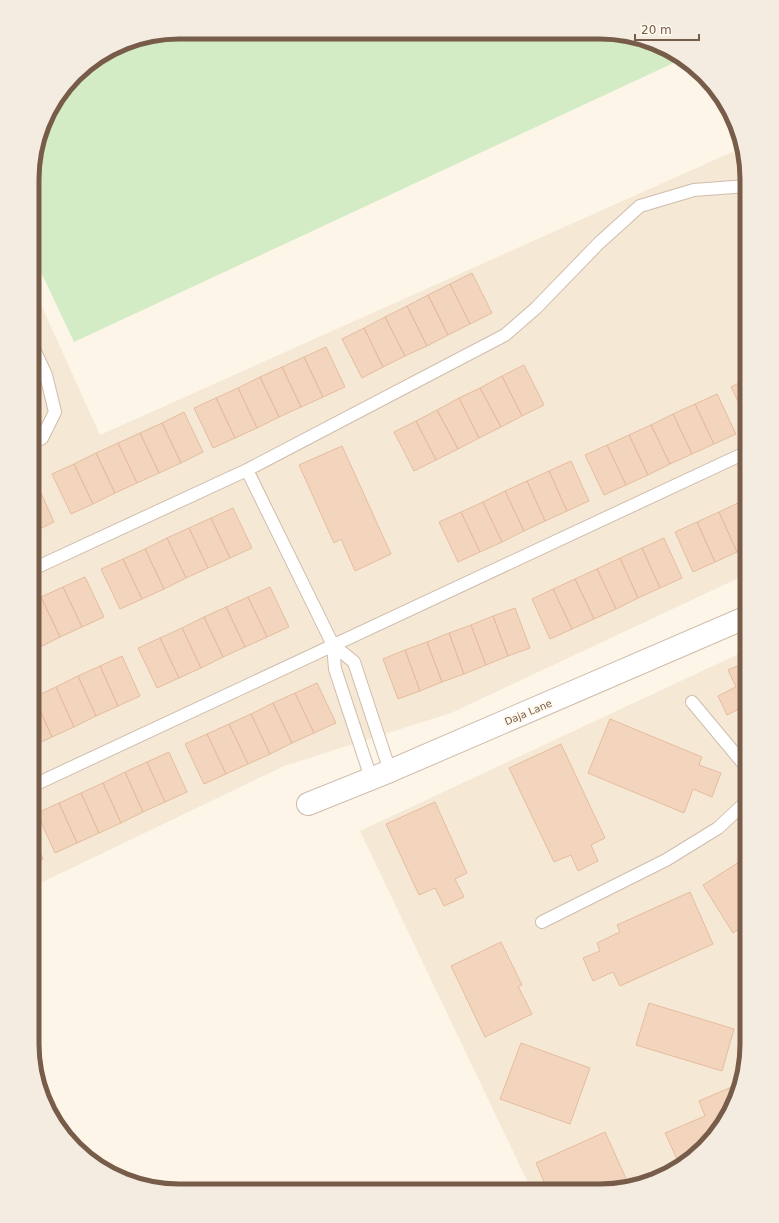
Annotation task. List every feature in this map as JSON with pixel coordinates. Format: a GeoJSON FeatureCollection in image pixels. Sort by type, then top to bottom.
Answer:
{"type":"FeatureCollection","features":[{"type":"Feature","properties":{"kind":"street","name":"Daja Lane"},"geometry":{"type":"LineString","coordinates":[[308,804],[380,775],[740,620]]}},
{"type":"Feature","properties":{"kind":"lane"},"geometry":{"type":"LineString","coordinates":[[39,566],[247,470],[505,335],[536,308],[599,243],[640,206],[694,190],[740,187]]}},
{"type":"Feature","properties":{"kind":"lane"},"geometry":{"type":"LineString","coordinates":[[39,360],[46,375],[55,412],[42,438],[39,440]]}},
{"type":"Feature","properties":{"kind":"lane"},"geometry":{"type":"LineString","coordinates":[[39,783],[740,455]]}},
{"type":"Feature","properties":{"kind":"lane"},"geometry":{"type":"LineString","coordinates":[[247,470],[333,645],[335,669],[380,775]]}},
{"type":"Feature","properties":{"kind":"lane"},"geometry":{"type":"LineString","coordinates":[[333,645],[354,662],[380,775]]}},
{"type":"Feature","properties":{"kind":"lane"},"geometry":{"type":"LineString","coordinates":[[692,702],[740,760]]}},
{"type":"Feature","properties":{"kind":"lane"},"geometry":{"type":"LineString","coordinates":[[542,922],[666,860],[718,828],[740,808]]}},
{"type":"Feature","properties":{"kind":"shaded area"},"geometry":{"type":"Polygon","coordinates":[[[737,150],[740,170],[740,577],[451,713],[284,766],[39,884],[39,300],[100,435],[737,150]]]}},
{"type":"Feature","properties":{"kind":"shaded area"},"geometry":{"type":"Polygon","coordinates":[[[740,653],[740,1053],[733,1089],[726,1106],[711,1129],[699,1143],[678,1160],[662,1170],[645,1177],[609,1184],[529,1184],[360,831],[740,653]]]}},
{"type":"Feature","properties":{"kind":"green space"},"geometry":{"type":"Polygon","coordinates":[[[170,39],[609,39],[645,46],[662,53],[676,62],[74,342],[39,268],[40,161],[46,134],[53,117],[63,101],[80,80],[94,68],[117,53],[134,46],[170,39]]]}},
{"type":"Feature","properties":{"kind":"building"},"geometry":{"type":"Polygon","coordinates":[[[472,273],[492,313],[470,324],[450,284],[472,273]]]}},
{"type":"Feature","properties":{"kind":"building"},"geometry":{"type":"Polygon","coordinates":[[[450,284],[470,324],[448,335],[428,295],[450,284]]]}},
{"type":"Feature","properties":{"kind":"building"},"geometry":{"type":"Polygon","coordinates":[[[428,295],[448,335],[427,346],[407,306],[428,295]]]}},
{"type":"Feature","properties":{"kind":"building"},"geometry":{"type":"Polygon","coordinates":[[[407,306],[427,346],[405,356],[385,317],[407,306]]]}},
{"type":"Feature","properties":{"kind":"building"},"geometry":{"type":"Polygon","coordinates":[[[385,317],[405,356],[383,367],[364,328],[385,317]]]}},
{"type":"Feature","properties":{"kind":"building"},"geometry":{"type":"Polygon","coordinates":[[[364,328],[383,367],[362,378],[342,339],[364,328]]]}},
{"type":"Feature","properties":{"kind":"building"},"geometry":{"type":"Polygon","coordinates":[[[326,347],[345,387],[323,397],[304,357],[326,347]]]}},
{"type":"Feature","properties":{"kind":"building"},"geometry":{"type":"Polygon","coordinates":[[[304,357],[323,397],[301,407],[282,367],[304,357]]]}},
{"type":"Feature","properties":{"kind":"building"},"geometry":{"type":"Polygon","coordinates":[[[524,365],[544,405],[522,416],[502,376],[524,365]]]}},
{"type":"Feature","properties":{"kind":"building"},"geometry":{"type":"Polygon","coordinates":[[[282,367],[301,407],[279,417],[260,377],[282,367]]]}},
{"type":"Feature","properties":{"kind":"building"},"geometry":{"type":"Polygon","coordinates":[[[502,376],[522,416],[501,427],[480,388],[502,376]]]}},
{"type":"Feature","properties":{"kind":"building"},"geometry":{"type":"Polygon","coordinates":[[[260,377],[279,417],[257,428],[238,388],[260,377]]]}},
{"type":"Feature","properties":{"kind":"building"},"geometry":{"type":"Polygon","coordinates":[[[740,382],[740,405],[731,387],[740,382]]]}},
{"type":"Feature","properties":{"kind":"building"},"geometry":{"type":"Polygon","coordinates":[[[238,388],[257,428],[235,438],[216,398],[238,388]]]}},
{"type":"Feature","properties":{"kind":"building"},"geometry":{"type":"Polygon","coordinates":[[[480,388],[501,427],[479,438],[459,398],[480,388]]]}},
{"type":"Feature","properties":{"kind":"building"},"geometry":{"type":"Polygon","coordinates":[[[717,394],[736,434],[714,444],[695,404],[717,394]]]}},
{"type":"Feature","properties":{"kind":"building"},"geometry":{"type":"Polygon","coordinates":[[[216,398],[235,438],[213,448],[194,408],[216,398]]]}},
{"type":"Feature","properties":{"kind":"building"},"geometry":{"type":"Polygon","coordinates":[[[459,398],[479,438],[458,449],[437,410],[459,398]]]}},
{"type":"Feature","properties":{"kind":"building"},"geometry":{"type":"Polygon","coordinates":[[[695,404],[714,444],[692,454],[673,414],[695,404]]]}},
{"type":"Feature","properties":{"kind":"building"},"geometry":{"type":"Polygon","coordinates":[[[437,410],[458,449],[436,460],[416,421],[437,410]]]}},
{"type":"Feature","properties":{"kind":"building"},"geometry":{"type":"Polygon","coordinates":[[[184,412],[203,452],[181,463],[162,423],[184,412]]]}},
{"type":"Feature","properties":{"kind":"building"},"geometry":{"type":"Polygon","coordinates":[[[673,414],[692,454],[670,464],[651,425],[673,414]]]}},
{"type":"Feature","properties":{"kind":"building"},"geometry":{"type":"Polygon","coordinates":[[[416,421],[436,460],[414,471],[394,432],[416,421]]]}},
{"type":"Feature","properties":{"kind":"building"},"geometry":{"type":"Polygon","coordinates":[[[162,423],[181,463],[159,473],[140,433],[162,423]]]}},
{"type":"Feature","properties":{"kind":"building"},"geometry":{"type":"Polygon","coordinates":[[[651,425],[670,464],[648,475],[629,435],[651,425]]]}},
{"type":"Feature","properties":{"kind":"building"},"geometry":{"type":"Polygon","coordinates":[[[140,433],[159,473],[137,483],[118,443],[140,433]]]}},
{"type":"Feature","properties":{"kind":"building"},"geometry":{"type":"Polygon","coordinates":[[[629,435],[648,475],[626,485],[607,445],[629,435]]]}},
{"type":"Feature","properties":{"kind":"building"},"geometry":{"type":"Polygon","coordinates":[[[118,443],[137,483],[115,493],[96,453],[118,443]]]}},
{"type":"Feature","properties":{"kind":"building"},"geometry":{"type":"Polygon","coordinates":[[[607,445],[626,485],[604,495],[585,455],[607,445]]]}},
{"type":"Feature","properties":{"kind":"building"},"geometry":{"type":"Polygon","coordinates":[[[342,446],[391,554],[355,571],[341,539],[334,543],[299,465],[342,446]]]}},
{"type":"Feature","properties":{"kind":"building"},"geometry":{"type":"Polygon","coordinates":[[[96,453],[115,493],[93,504],[74,464],[96,453]]]}},
{"type":"Feature","properties":{"kind":"building"},"geometry":{"type":"Polygon","coordinates":[[[571,461],[589,501],[567,511],[549,471],[571,461]]]}},
{"type":"Feature","properties":{"kind":"building"},"geometry":{"type":"Polygon","coordinates":[[[74,464],[93,504],[71,514],[52,474],[74,464]]]}},
{"type":"Feature","properties":{"kind":"building"},"geometry":{"type":"Polygon","coordinates":[[[549,471],[567,511],[545,521],[527,481],[549,471]]]}},
{"type":"Feature","properties":{"kind":"building"},"geometry":{"type":"Polygon","coordinates":[[[527,481],[545,521],[524,531],[505,491],[527,481]]]}},
{"type":"Feature","properties":{"kind":"building"},"geometry":{"type":"Polygon","coordinates":[[[39,489],[54,522],[39,529],[39,489]]]}},
{"type":"Feature","properties":{"kind":"building"},"geometry":{"type":"Polygon","coordinates":[[[505,491],[524,531],[502,542],[483,502],[505,491]]]}},
{"type":"Feature","properties":{"kind":"building"},"geometry":{"type":"Polygon","coordinates":[[[483,502],[502,542],[480,552],[461,512],[483,502]]]}},
{"type":"Feature","properties":{"kind":"building"},"geometry":{"type":"Polygon","coordinates":[[[740,502],[740,550],[737,552],[719,512],[740,502]]]}},
{"type":"Feature","properties":{"kind":"building"},"geometry":{"type":"Polygon","coordinates":[[[233,508],[252,548],[230,558],[211,518],[233,508]]]}},
{"type":"Feature","properties":{"kind":"building"},"geometry":{"type":"Polygon","coordinates":[[[461,512],[480,552],[458,562],[439,522],[461,512]]]}},
{"type":"Feature","properties":{"kind":"building"},"geometry":{"type":"Polygon","coordinates":[[[719,512],[737,552],[715,562],[697,522],[719,512]]]}},
{"type":"Feature","properties":{"kind":"building"},"geometry":{"type":"Polygon","coordinates":[[[211,518],[230,558],[208,568],[189,528],[211,518]]]}},
{"type":"Feature","properties":{"kind":"building"},"geometry":{"type":"Polygon","coordinates":[[[697,522],[715,562],[693,572],[675,532],[697,522]]]}},
{"type":"Feature","properties":{"kind":"building"},"geometry":{"type":"Polygon","coordinates":[[[189,528],[208,568],[186,578],[167,538],[189,528]]]}},
{"type":"Feature","properties":{"kind":"building"},"geometry":{"type":"Polygon","coordinates":[[[167,538],[186,578],[164,589],[145,549],[167,538]]]}},
{"type":"Feature","properties":{"kind":"building"},"geometry":{"type":"Polygon","coordinates":[[[664,538],[682,578],[660,588],[642,548],[664,538]]]}},
{"type":"Feature","properties":{"kind":"building"},"geometry":{"type":"Polygon","coordinates":[[[642,548],[660,588],[638,598],[620,558],[642,548]]]}},
{"type":"Feature","properties":{"kind":"building"},"geometry":{"type":"Polygon","coordinates":[[[145,549],[164,589],[142,599],[123,559],[145,549]]]}},
{"type":"Feature","properties":{"kind":"building"},"geometry":{"type":"Polygon","coordinates":[[[620,558],[638,598],[616,609],[597,569],[620,558]]]}},
{"type":"Feature","properties":{"kind":"building"},"geometry":{"type":"Polygon","coordinates":[[[123,559],[142,599],[120,609],[101,569],[123,559]]]}},
{"type":"Feature","properties":{"kind":"building"},"geometry":{"type":"Polygon","coordinates":[[[597,569],[616,609],[594,619],[575,579],[597,569]]]}},
{"type":"Feature","properties":{"kind":"building"},"geometry":{"type":"Polygon","coordinates":[[[85,577],[104,617],[82,627],[63,587],[85,577]]]}},
{"type":"Feature","properties":{"kind":"building"},"geometry":{"type":"Polygon","coordinates":[[[575,579],[594,619],[572,629],[553,589],[575,579]]]}},
{"type":"Feature","properties":{"kind":"building"},"geometry":{"type":"Polygon","coordinates":[[[63,587],[82,627],[60,637],[41,597],[63,587]]]}},
{"type":"Feature","properties":{"kind":"building"},"geometry":{"type":"Polygon","coordinates":[[[270,587],[289,627],[267,637],[248,597],[270,587]]]}},
{"type":"Feature","properties":{"kind":"building"},"geometry":{"type":"Polygon","coordinates":[[[553,589],[572,629],[550,639],[532,599],[553,589]]]}},
{"type":"Feature","properties":{"kind":"building"},"geometry":{"type":"Polygon","coordinates":[[[41,597],[60,637],[39,648],[39,598],[41,597]]]}},
{"type":"Feature","properties":{"kind":"building"},"geometry":{"type":"Polygon","coordinates":[[[248,597],[267,637],[245,647],[226,607],[248,597]]]}},
{"type":"Feature","properties":{"kind":"building"},"geometry":{"type":"Polygon","coordinates":[[[226,607],[245,647],[223,657],[204,617],[226,607]]]}},
{"type":"Feature","properties":{"kind":"building"},"geometry":{"type":"Polygon","coordinates":[[[515,608],[530,648],[508,656],[493,616],[515,608]]]}},
{"type":"Feature","properties":{"kind":"building"},"geometry":{"type":"Polygon","coordinates":[[[493,616],[508,656],[486,665],[471,625],[493,616]]]}},
{"type":"Feature","properties":{"kind":"building"},"geometry":{"type":"Polygon","coordinates":[[[204,617],[223,657],[201,668],[182,628],[204,617]]]}},
{"type":"Feature","properties":{"kind":"building"},"geometry":{"type":"Polygon","coordinates":[[[471,625],[486,665],[464,674],[449,633],[471,625]]]}},
{"type":"Feature","properties":{"kind":"building"},"geometry":{"type":"Polygon","coordinates":[[[182,628],[201,668],[179,678],[160,638],[182,628]]]}},
{"type":"Feature","properties":{"kind":"building"},"geometry":{"type":"Polygon","coordinates":[[[449,633],[464,674],[442,682],[427,642],[449,633]]]}},
{"type":"Feature","properties":{"kind":"building"},"geometry":{"type":"Polygon","coordinates":[[[160,638],[179,678],[157,688],[138,648],[160,638]]]}},
{"type":"Feature","properties":{"kind":"building"},"geometry":{"type":"Polygon","coordinates":[[[427,642],[442,682],[420,691],[405,650],[427,642]]]}},
{"type":"Feature","properties":{"kind":"building"},"geometry":{"type":"Polygon","coordinates":[[[405,650],[420,691],[398,699],[383,659],[405,650]]]}},
{"type":"Feature","properties":{"kind":"building"},"geometry":{"type":"Polygon","coordinates":[[[122,656],[140,696],[118,706],[100,666],[122,656]]]}},
{"type":"Feature","properties":{"kind":"building"},"geometry":{"type":"Polygon","coordinates":[[[740,665],[740,708],[727,715],[718,696],[736,687],[728,670],[740,665]]]}},
{"type":"Feature","properties":{"kind":"building"},"geometry":{"type":"Polygon","coordinates":[[[100,666],[118,706],[96,716],[78,676],[100,666]]]}},
{"type":"Feature","properties":{"kind":"building"},"geometry":{"type":"Polygon","coordinates":[[[78,676],[96,716],[74,727],[56,687],[78,676]]]}},
{"type":"Feature","properties":{"kind":"building"},"geometry":{"type":"Polygon","coordinates":[[[317,683],[336,723],[314,733],[295,693],[317,683]]]}},
{"type":"Feature","properties":{"kind":"building"},"geometry":{"type":"Polygon","coordinates":[[[56,687],[74,727],[52,737],[39,708],[39,695],[56,687]]]}},
{"type":"Feature","properties":{"kind":"building"},"geometry":{"type":"Polygon","coordinates":[[[295,693],[314,733],[292,743],[273,703],[295,693]]]}},
{"type":"Feature","properties":{"kind":"building"},"geometry":{"type":"Polygon","coordinates":[[[273,703],[292,743],[270,754],[251,714],[273,703]]]}},
{"type":"Feature","properties":{"kind":"building"},"geometry":{"type":"Polygon","coordinates":[[[39,708],[52,737],[39,743],[39,708]]]}},
{"type":"Feature","properties":{"kind":"building"},"geometry":{"type":"Polygon","coordinates":[[[251,714],[270,754],[248,764],[229,724],[251,714]]]}},
{"type":"Feature","properties":{"kind":"building"},"geometry":{"type":"Polygon","coordinates":[[[610,719],[702,757],[699,765],[721,773],[712,797],[693,789],[684,813],[588,773],[610,719]]]}},
{"type":"Feature","properties":{"kind":"building"},"geometry":{"type":"Polygon","coordinates":[[[229,724],[248,764],[226,774],[207,734],[229,724]]]}},
{"type":"Feature","properties":{"kind":"building"},"geometry":{"type":"Polygon","coordinates":[[[207,734],[226,774],[204,784],[185,744],[207,734]]]}},
{"type":"Feature","properties":{"kind":"building"},"geometry":{"type":"Polygon","coordinates":[[[561,744],[605,838],[591,845],[598,861],[578,871],[571,855],[554,862],[509,768],[561,744]]]}},
{"type":"Feature","properties":{"kind":"building"},"geometry":{"type":"Polygon","coordinates":[[[169,752],[187,792],[165,802],[147,762],[169,752]]]}},
{"type":"Feature","properties":{"kind":"building"},"geometry":{"type":"Polygon","coordinates":[[[147,762],[165,802],[143,812],[125,772],[147,762]]]}},
{"type":"Feature","properties":{"kind":"building"},"geometry":{"type":"Polygon","coordinates":[[[125,772],[143,812],[121,823],[103,783],[125,772]]]}},
{"type":"Feature","properties":{"kind":"building"},"geometry":{"type":"Polygon","coordinates":[[[103,783],[121,823],[99,833],[81,793],[103,783]]]}},
{"type":"Feature","properties":{"kind":"building"},"geometry":{"type":"Polygon","coordinates":[[[81,793],[99,833],[77,843],[59,803],[81,793]]]}},
{"type":"Feature","properties":{"kind":"building"},"geometry":{"type":"Polygon","coordinates":[[[435,802],[467,873],[455,879],[464,897],[444,906],[435,888],[419,895],[386,824],[435,802]]]}},
{"type":"Feature","properties":{"kind":"building"},"geometry":{"type":"Polygon","coordinates":[[[59,803],[77,843],[55,853],[39,817],[39,812],[59,803]]]}},
{"type":"Feature","properties":{"kind":"building"},"geometry":{"type":"Polygon","coordinates":[[[39,851],[43,859],[39,861],[39,851]]]}},
{"type":"Feature","properties":{"kind":"building"},"geometry":{"type":"Polygon","coordinates":[[[740,861],[740,928],[733,933],[703,885],[740,861]]]}},
{"type":"Feature","properties":{"kind":"building"},"geometry":{"type":"Polygon","coordinates":[[[690,892],[713,944],[620,986],[613,972],[593,981],[583,958],[600,951],[597,943],[620,932],[617,925],[690,892]]]}},
{"type":"Feature","properties":{"kind":"building"},"geometry":{"type":"Polygon","coordinates":[[[501,942],[522,985],[518,986],[532,1014],[485,1037],[451,966],[501,942]]]}},
{"type":"Feature","properties":{"kind":"building"},"geometry":{"type":"Polygon","coordinates":[[[649,1003],[734,1029],[722,1071],[636,1045],[649,1003]]]}},
{"type":"Feature","properties":{"kind":"building"},"geometry":{"type":"Polygon","coordinates":[[[521,1043],[590,1068],[570,1124],[500,1099],[521,1043]]]}},
{"type":"Feature","properties":{"kind":"building"},"geometry":{"type":"Polygon","coordinates":[[[734,1086],[726,1106],[711,1129],[699,1143],[685,1155],[677,1159],[665,1133],[705,1116],[699,1101],[734,1086]]]}},
{"type":"Feature","properties":{"kind":"building"},"geometry":{"type":"Polygon","coordinates":[[[605,1132],[627,1181],[609,1184],[545,1184],[536,1163],[605,1132]]]}}]}
